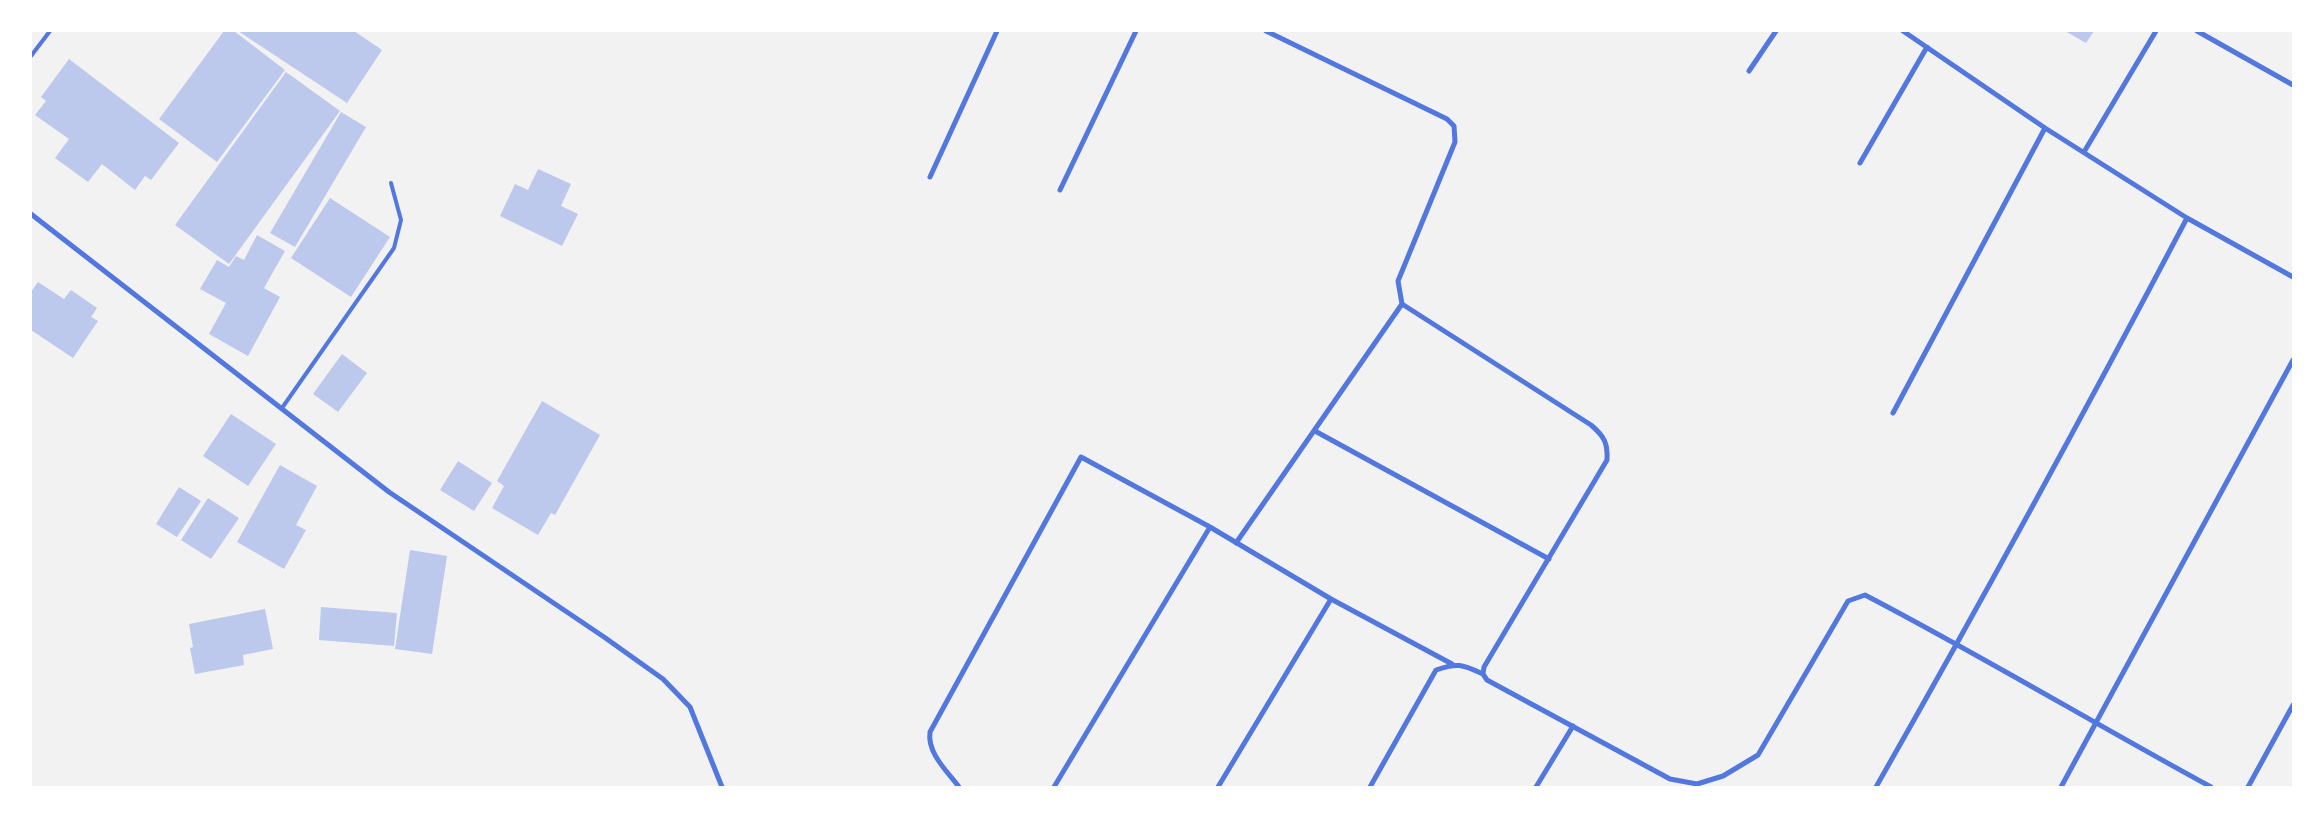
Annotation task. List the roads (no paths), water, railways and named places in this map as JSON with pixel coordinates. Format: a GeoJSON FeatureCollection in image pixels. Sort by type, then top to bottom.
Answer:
{"type":"FeatureCollection","features":[{"type":"Feature","properties":{"kind":"street"},"geometry":{"type":"LineString","coordinates":[[930,176],[997,31]]}},
{"type":"Feature","properties":{"kind":"street"},"geometry":{"type":"LineString","coordinates":[[1060,190],[1136,31]]}},
{"type":"Feature","properties":{"kind":"street"},"geometry":{"type":"LineString","coordinates":[[1236,543],[1402,304],[1398,281],[1455,142],[1454,126],[1447,119],[1266,31]]}},
{"type":"Feature","properties":{"kind":"street"},"geometry":{"type":"LineString","coordinates":[[1750,71],[1776,31]]}},
{"type":"Feature","properties":{"kind":"street"},"geometry":{"type":"LineString","coordinates":[[1903,31],[2045,128],[2187,218],[2293,277]]}},
{"type":"Feature","properties":{"kind":"street"},"geometry":{"type":"LineString","coordinates":[[2084,152],[2156,31]]}},
{"type":"Feature","properties":{"kind":"street"},"geometry":{"type":"LineString","coordinates":[[2197,31],[2293,85]]}},
{"type":"Feature","properties":{"kind":"street"},"geometry":{"type":"LineString","coordinates":[[1860,163],[1927,47]]}},
{"type":"Feature","properties":{"kind":"street"},"geometry":{"type":"LineString","coordinates":[[1893,414],[2045,128]]}},
{"type":"Feature","properties":{"kind":"street"},"geometry":{"type":"LineString","coordinates":[[31,214],[389,492],[604,637],[662,679],[690,707],[722,787]]}},
{"type":"Feature","properties":{"kind":"street"},"geometry":{"type":"LineString","coordinates":[[1876,787],[2099,385],[2187,218]]}},
{"type":"Feature","properties":{"kind":"street"},"geometry":{"type":"LineString","coordinates":[[1402,304],[1602,434],[1608,446],[1607,460],[1484,667],[1483,674]]}},
{"type":"Feature","properties":{"kind":"street"},"geometry":{"type":"LineString","coordinates":[[2061,787],[2293,360]]}},
{"type":"Feature","properties":{"kind":"street"},"geometry":{"type":"LineString","coordinates":[[1315,431],[1549,559]]}},
{"type":"Feature","properties":{"kind":"street"},"geometry":{"type":"LineString","coordinates":[[960,787],[933,752],[928,742],[930,732],[1081,457],[1210,527],[1331,599],[1452,664],[1464,665],[1483,674],[1487,680],[1670,779],[1696,785],[1723,776],[1758,755],[1848,601],[1865,595],[1957,643],[2096,725],[2211,787]]}},
{"type":"Feature","properties":{"kind":"street"},"geometry":{"type":"LineString","coordinates":[[1054,787],[1210,527]]}},
{"type":"Feature","properties":{"kind":"street"},"geometry":{"type":"LineString","coordinates":[[1218,787],[1331,599]]}},
{"type":"Feature","properties":{"kind":"street"},"geometry":{"type":"LineString","coordinates":[[1370,787],[1436,670],[1452,664]]}},
{"type":"Feature","properties":{"kind":"street"},"geometry":{"type":"LineString","coordinates":[[2248,787],[2293,705]]}},
{"type":"Feature","properties":{"kind":"street"},"geometry":{"type":"LineString","coordinates":[[1536,787],[1573,726]]}},
{"type":"Feature","properties":{"kind":"lane"},"geometry":{"type":"LineString","coordinates":[[31,56],[50,31]]}},
{"type":"Feature","properties":{"kind":"lane"},"geometry":{"type":"LineString","coordinates":[[282,408],[394,248],[401,220],[391,183]]}}]}
